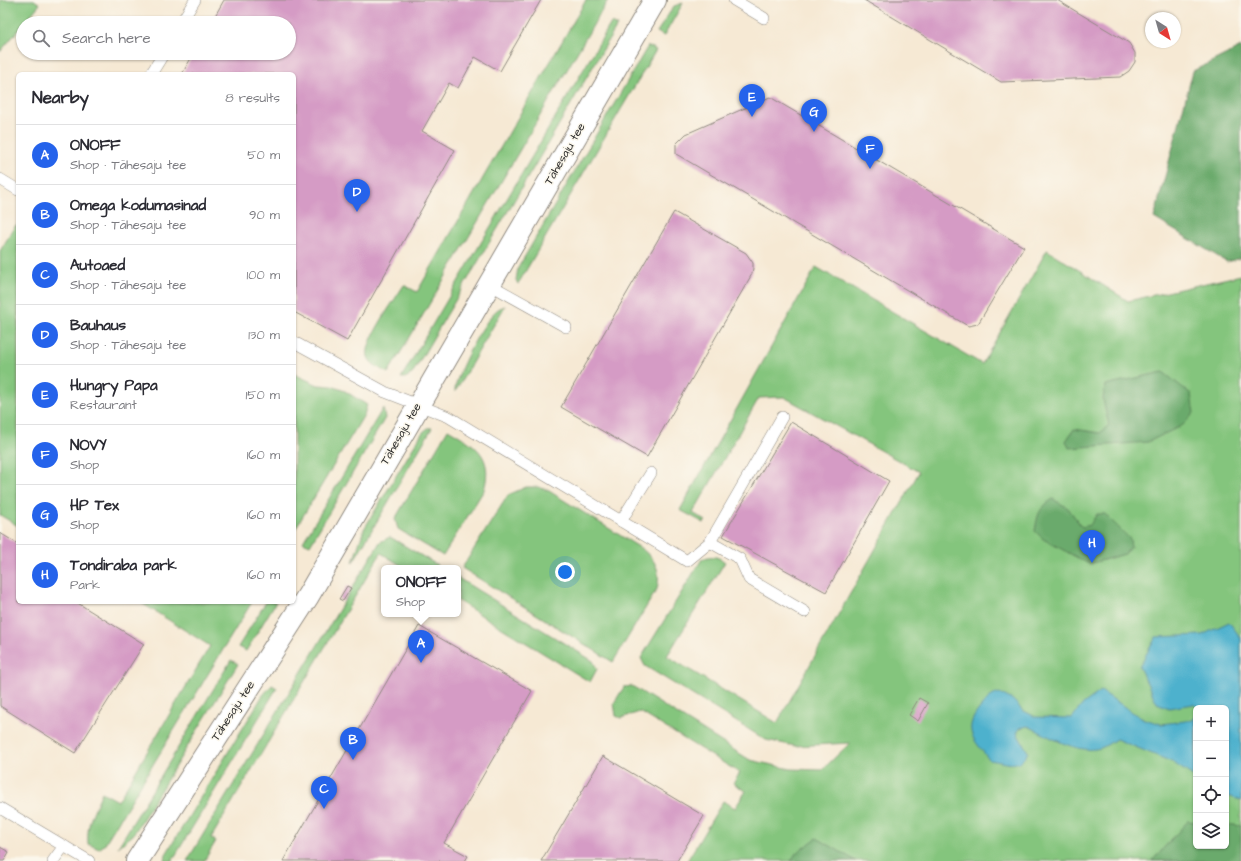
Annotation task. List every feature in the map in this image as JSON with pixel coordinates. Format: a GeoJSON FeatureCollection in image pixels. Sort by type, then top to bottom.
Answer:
{"type":"FeatureCollection","features":[{"type":"Feature","properties":{"kind":"street","name":"Tähesaju tee"},"geometry":{"type":"LineString","coordinates":[[136,861],[308,596],[418,404],[655,0]]}},
{"type":"Feature","properties":{"kind":"lane"},"geometry":{"type":"LineString","coordinates":[[185,16],[195,0]]}},
{"type":"Feature","properties":{"kind":"lane"},"geometry":{"type":"LineString","coordinates":[[734,0],[764,18]]}},
{"type":"Feature","properties":{"kind":"lane"},"geometry":{"type":"LineString","coordinates":[[152,72],[160,60]]}},
{"type":"Feature","properties":{"kind":"lane"},"geometry":{"type":"LineString","coordinates":[[0,179],[16,189]]}},
{"type":"Feature","properties":{"kind":"lane"},"geometry":{"type":"LineString","coordinates":[[489,284],[566,327]]}},
{"type":"Feature","properties":{"kind":"lane"},"geometry":{"type":"LineString","coordinates":[[296,343],[385,392],[449,417],[687,561],[710,542],[782,417]]}},
{"type":"Feature","properties":{"kind":"lane"},"geometry":{"type":"LineString","coordinates":[[621,521],[651,473]]}},
{"type":"Feature","properties":{"kind":"lane"},"geometry":{"type":"LineString","coordinates":[[710,542],[740,559],[749,579],[805,612]]}},
{"type":"Feature","properties":{"kind":"lane"},"geometry":{"type":"LineString","coordinates":[[0,808],[89,861]]}},
{"type":"Feature","properties":{"kind":"lane"},"geometry":{"type":"LineString","coordinates":[[53,861],[64,846]]}},
{"type":"Feature","properties":{"kind":"green space"},"geometry":{"type":"Polygon","coordinates":[[[0,0],[34,0],[40,4],[30,16],[16,16],[16,33],[0,52],[0,0]]]}},
{"type":"Feature","properties":{"kind":"green space"},"geometry":{"type":"Polygon","coordinates":[[[586,0],[608,0],[388,373],[374,365],[368,357],[370,342],[375,331],[404,285],[417,292],[586,0]]]}},
{"type":"Feature","properties":{"kind":"green space"},"geometry":{"type":"Polygon","coordinates":[[[683,3],[664,36],[657,32],[674,6],[683,3]]]}},
{"type":"Feature","properties":{"kind":"green space"},"geometry":{"type":"Polygon","coordinates":[[[611,23],[617,26],[412,374],[405,378],[401,378],[611,23]]]}},
{"type":"Feature","properties":{"kind":"green space"},"geometry":{"type":"Polygon","coordinates":[[[648,46],[656,50],[518,284],[516,280],[518,268],[648,46]]]}},
{"type":"Feature","properties":{"kind":"green space"},"geometry":{"type":"Polygon","coordinates":[[[1241,47],[1241,258],[1227,262],[1154,218],[1193,71],[1241,47]]]}},
{"type":"Feature","properties":{"kind":"green space"},"geometry":{"type":"Polygon","coordinates":[[[15,226],[16,525],[0,515],[0,251],[15,226]]]}},
{"type":"Feature","properties":{"kind":"green space"},"geometry":{"type":"Polygon","coordinates":[[[1047,250],[1128,301],[1241,275],[1241,861],[687,861],[723,801],[735,808],[746,791],[733,783],[740,773],[640,712],[621,718],[616,716],[614,703],[624,687],[632,686],[750,760],[791,769],[822,770],[850,743],[795,746],[766,740],[645,666],[641,658],[702,559],[709,557],[719,558],[725,562],[667,656],[777,723],[919,472],[784,397],[759,398],[693,513],[706,521],[704,523],[680,510],[816,267],[982,364],[1047,250]]]}},
{"type":"Feature","properties":{"kind":"green space"},"geometry":{"type":"Polygon","coordinates":[[[505,306],[455,392],[459,374],[478,336],[491,316],[498,309],[505,306]]]}},
{"type":"Feature","properties":{"kind":"green space"},"geometry":{"type":"Polygon","coordinates":[[[1163,372],[1191,394],[1194,413],[1183,425],[1148,442],[1069,448],[1066,441],[1074,429],[1100,433],[1109,425],[1103,400],[1105,385],[1163,372]]]}},
{"type":"Feature","properties":{"kind":"green space"},"geometry":{"type":"Polygon","coordinates":[[[296,375],[318,385],[332,386],[345,391],[367,405],[364,415],[296,528],[296,375]]]}},
{"type":"Feature","properties":{"kind":"green space"},"geometry":{"type":"Polygon","coordinates":[[[383,408],[385,418],[310,545],[303,542],[383,408]]]}},
{"type":"Feature","properties":{"kind":"green space"},"geometry":{"type":"Polygon","coordinates":[[[428,428],[432,428],[353,562],[364,529],[422,433],[428,428]]]}},
{"type":"Feature","properties":{"kind":"green space"},"geometry":{"type":"Polygon","coordinates":[[[448,429],[466,440],[480,452],[486,468],[486,478],[484,490],[443,556],[398,529],[395,519],[448,429]]]}},
{"type":"Feature","properties":{"kind":"green space"},"geometry":{"type":"Polygon","coordinates":[[[526,487],[539,487],[549,491],[642,549],[651,557],[656,566],[658,571],[657,589],[613,662],[462,568],[508,495],[526,487]]]}},
{"type":"Feature","properties":{"kind":"green space"},"geometry":{"type":"Polygon","coordinates":[[[1053,499],[1068,508],[1082,527],[1090,525],[1097,514],[1105,514],[1130,539],[1131,547],[1125,554],[1089,564],[1043,539],[1035,531],[1037,520],[1044,506],[1053,499]]]}},
{"type":"Feature","properties":{"kind":"green space"},"geometry":{"type":"Polygon","coordinates":[[[390,537],[437,565],[400,565],[381,553],[211,838],[216,841],[204,861],[187,861],[380,542],[390,537]]]}},
{"type":"Feature","properties":{"kind":"green space"},"geometry":{"type":"Polygon","coordinates":[[[461,580],[593,661],[597,669],[590,682],[461,603],[461,580]]]}},
{"type":"Feature","properties":{"kind":"green space"},"geometry":{"type":"Polygon","coordinates":[[[143,604],[251,604],[104,845],[99,849],[88,844],[89,823],[102,792],[118,801],[210,646],[143,604]]]}},
{"type":"Feature","properties":{"kind":"green space"},"geometry":{"type":"Polygon","coordinates":[[[265,604],[275,604],[246,651],[238,647],[265,604]]]}},
{"type":"Feature","properties":{"kind":"green space"},"geometry":{"type":"Polygon","coordinates":[[[231,660],[238,664],[133,835],[118,847],[231,660]]]}},
{"type":"Feature","properties":{"kind":"green space"},"geometry":{"type":"Polygon","coordinates":[[[272,685],[277,688],[172,861],[165,861],[166,854],[263,695],[272,685]]]}},
{"type":"Feature","properties":{"kind":"green space"},"geometry":{"type":"Polygon","coordinates":[[[1188,821],[1193,822],[1193,849],[1229,849],[1229,824],[1241,826],[1241,861],[1152,861],[1188,821]]]}},
{"type":"Feature","properties":{"kind":"green space"},"geometry":{"type":"Polygon","coordinates":[[[817,838],[856,861],[791,861],[796,853],[817,838]]]}},
{"type":"Feature","properties":{"kind":"water"},"geometry":{"type":"Polygon","coordinates":[[[1229,622],[1241,638],[1241,801],[1229,796],[1229,705],[1194,704],[1169,708],[1157,703],[1139,667],[1156,637],[1202,635],[1229,622]]]}},
{"type":"Feature","properties":{"kind":"water"},"geometry":{"type":"Polygon","coordinates":[[[1101,691],[1141,718],[1161,724],[1193,720],[1193,776],[1172,762],[1116,739],[1106,746],[1082,749],[1053,739],[1028,726],[1020,728],[1017,733],[1028,752],[1020,761],[1012,764],[989,760],[972,735],[971,723],[974,716],[988,699],[999,693],[1013,700],[1022,710],[1036,717],[1072,718],[1083,704],[1101,691]]]}},
{"type":"Feature","properties":{"kind":"building"},"geometry":{"type":"Polygon","coordinates":[[[224,0],[541,0],[500,71],[475,57],[458,88],[449,83],[422,131],[455,150],[347,341],[296,313],[296,72],[183,72],[190,60],[296,60],[296,16],[215,16],[224,0]]]}},
{"type":"Feature","properties":{"kind":"building"},"geometry":{"type":"Polygon","coordinates":[[[864,0],[1057,0],[1129,43],[1135,53],[1135,62],[1129,71],[1120,77],[1001,82],[864,0]]]}},
{"type":"Feature","properties":{"kind":"building"},"geometry":{"type":"Polygon","coordinates":[[[770,97],[1024,247],[978,324],[968,326],[676,154],[676,144],[686,134],[770,97]]]}},
{"type":"Feature","properties":{"kind":"building"},"geometry":{"type":"Polygon","coordinates":[[[674,212],[746,253],[753,263],[753,268],[752,274],[647,457],[561,407],[674,212]]]}},
{"type":"Feature","properties":{"kind":"building"},"geometry":{"type":"Polygon","coordinates":[[[791,422],[889,481],[826,592],[723,536],[791,422]]]}},
{"type":"Feature","properties":{"kind":"building"},"geometry":{"type":"Polygon","coordinates":[[[0,533],[16,543],[16,604],[79,604],[144,644],[75,753],[0,706],[0,533]]]}},
{"type":"Feature","properties":{"kind":"building"},"geometry":{"type":"Polygon","coordinates":[[[347,586],[351,588],[343,601],[339,599],[347,586]]]}},
{"type":"Feature","properties":{"kind":"building"},"geometry":{"type":"Polygon","coordinates":[[[419,626],[532,691],[444,843],[468,856],[465,861],[283,861],[419,626]]]}},
{"type":"Feature","properties":{"kind":"building"},"geometry":{"type":"Polygon","coordinates":[[[919,698],[928,703],[918,721],[909,715],[919,698]]]}},
{"type":"Feature","properties":{"kind":"building"},"geometry":{"type":"Polygon","coordinates":[[[603,756],[704,816],[677,861],[541,861],[603,756]]]}},
{"type":"Feature","properties":{"kind":"building"},"geometry":{"type":"Polygon","coordinates":[[[0,847],[9,852],[4,861],[0,861],[0,847]]]}},
{"type":"Feature","properties":{"kind":"place","name":"Hungry Papa"},"geometry":{"type":"Point","coordinates":[752,117]}},
{"type":"Feature","properties":{"kind":"place","name":"HP Tex"},"geometry":{"type":"Point","coordinates":[814,132]}},
{"type":"Feature","properties":{"kind":"place","name":"NOVY"},"geometry":{"type":"Point","coordinates":[870,169]}},
{"type":"Feature","properties":{"kind":"place","name":"Bauhaus"},"geometry":{"type":"Point","coordinates":[357,212]}},
{"type":"Feature","properties":{"kind":"place","name":"Tondiraba park"},"geometry":{"type":"Point","coordinates":[1092,563]}},
{"type":"Feature","properties":{"kind":"place","name":"ONOFF"},"geometry":{"type":"Point","coordinates":[421,663]}},
{"type":"Feature","properties":{"kind":"place","name":"Omega kodumasinad"},"geometry":{"type":"Point","coordinates":[353,760]}},
{"type":"Feature","properties":{"kind":"place","name":"Autoaed"},"geometry":{"type":"Point","coordinates":[324,809]}}]}
